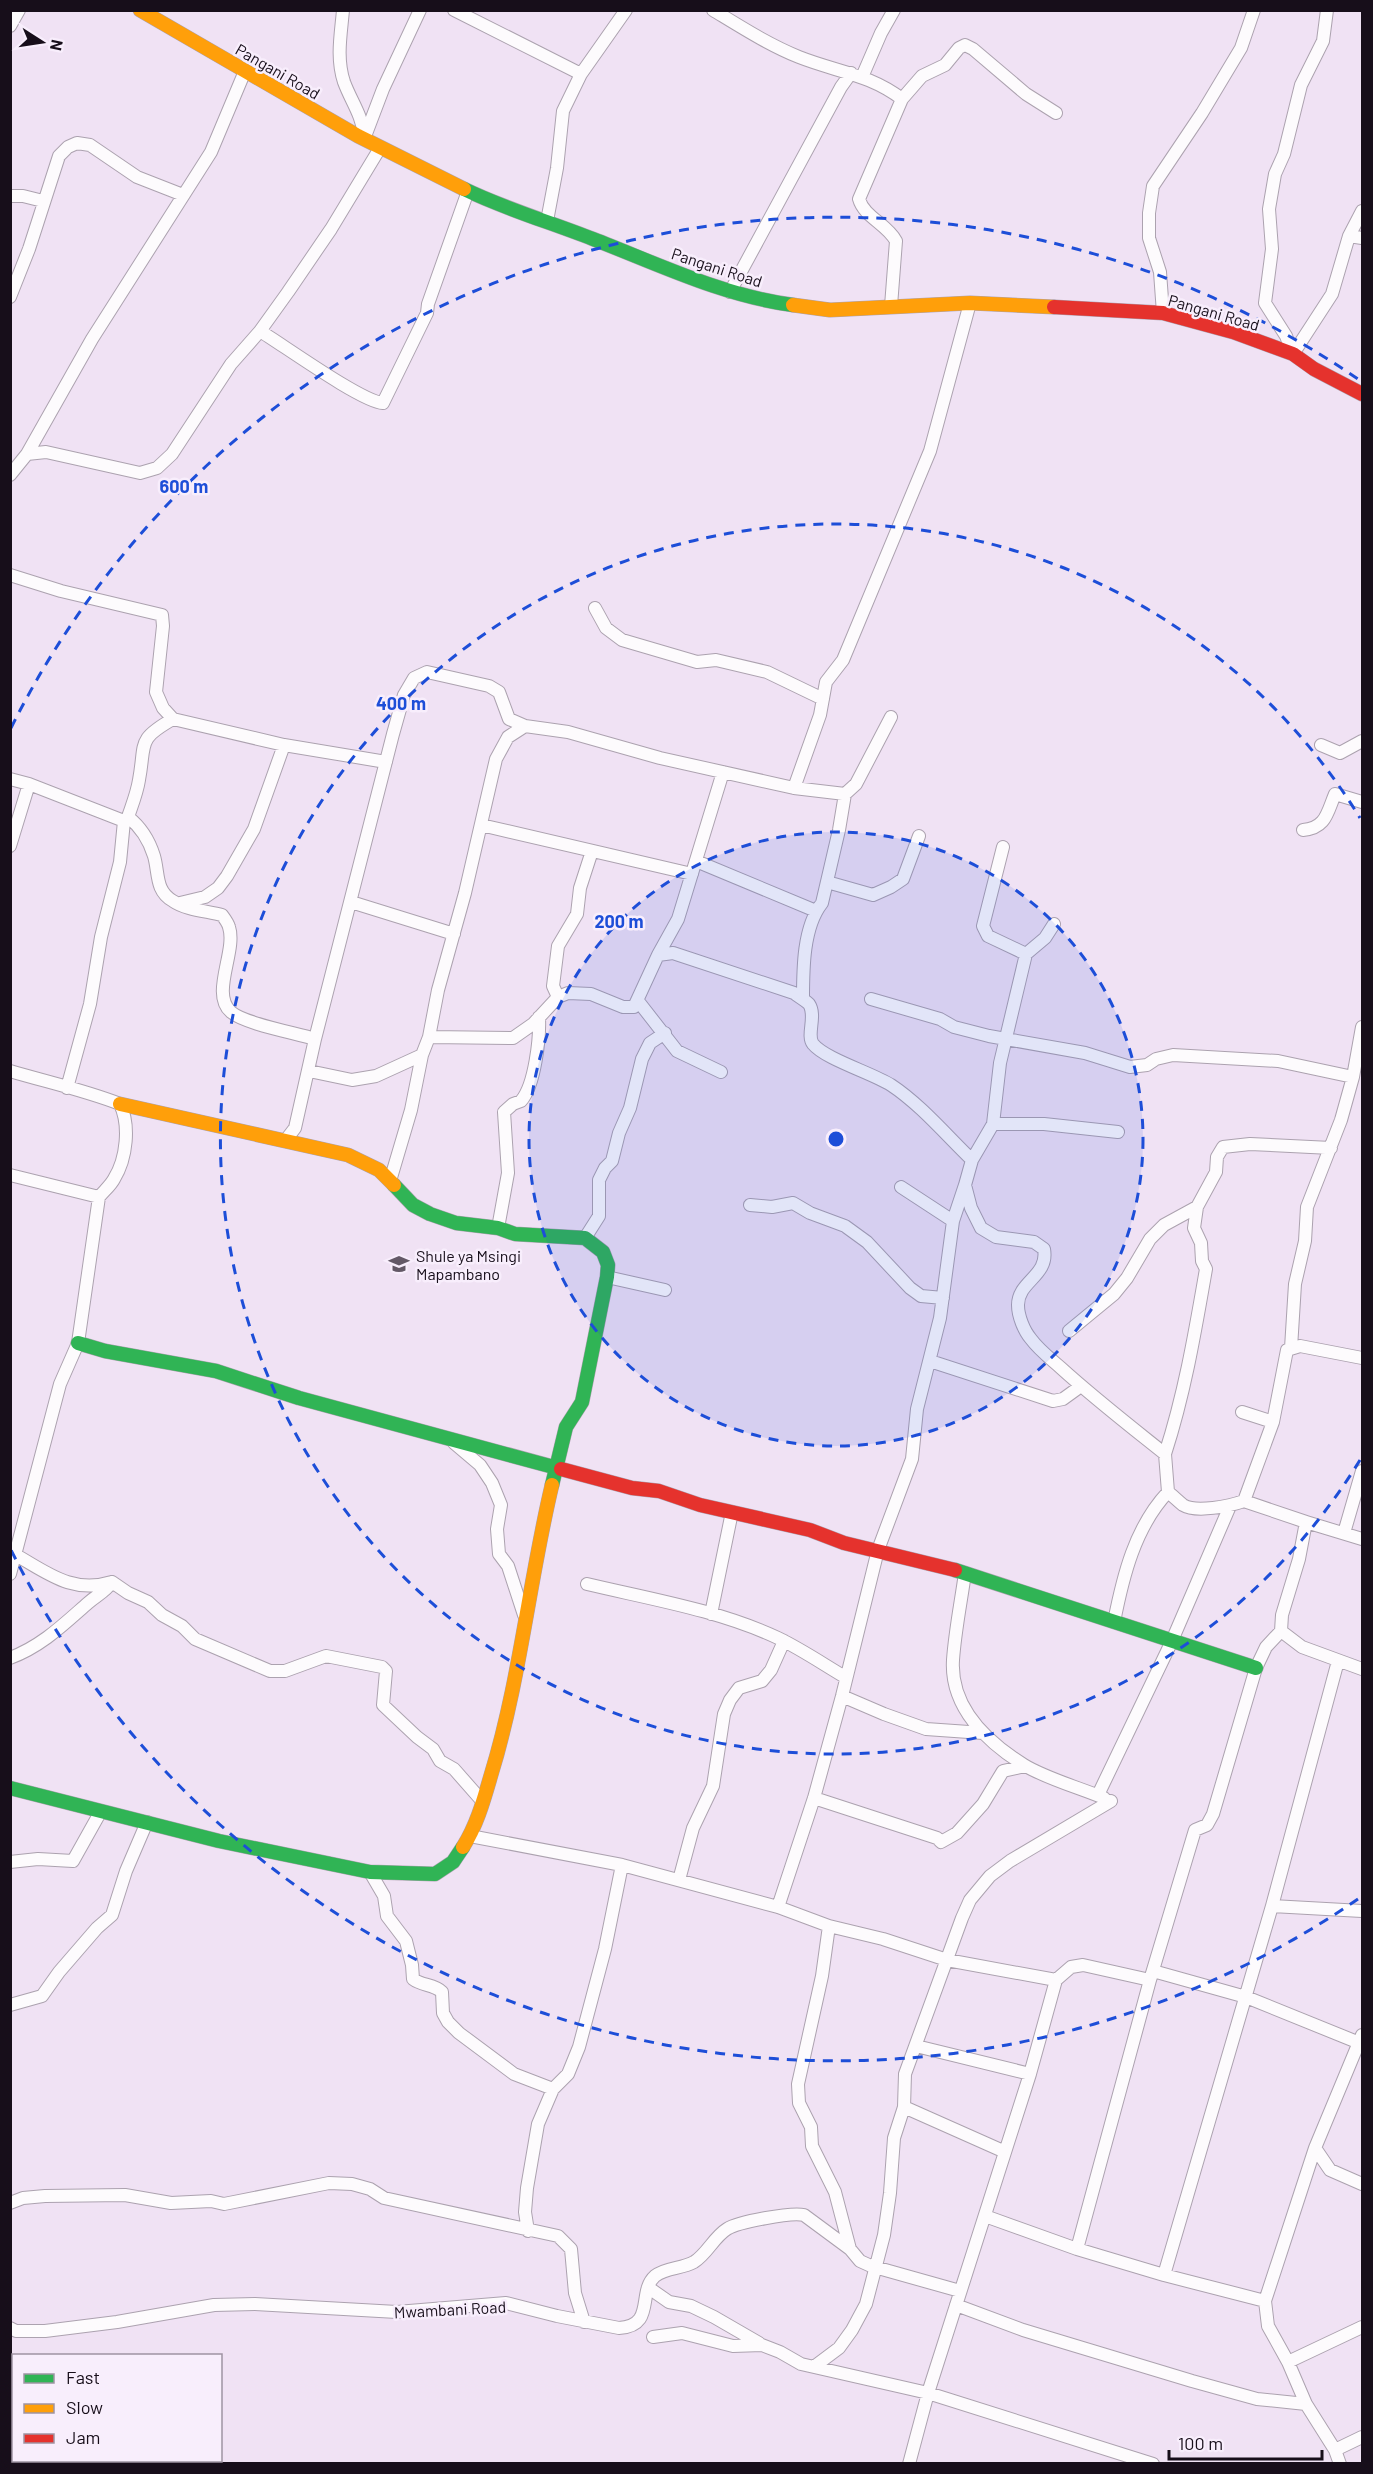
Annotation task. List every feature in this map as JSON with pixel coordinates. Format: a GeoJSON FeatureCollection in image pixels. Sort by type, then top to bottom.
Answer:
{"type":"FeatureCollection","features":[{"type":"Feature","properties":{"kind":"street"},"geometry":{"type":"LineString","coordinates":[[10,26],[19,10]]}},
{"type":"Feature","properties":{"kind":"street","name":"Pangani Road"},"geometry":{"type":"LineString","coordinates":[[140,10],[364,140],[493,203],[547,221],[730,292],[807,308],[830,310],[970,303],[1163,313],[1233,332],[1293,354],[1314,369],[1362,394]]}},
{"type":"Feature","properties":{"kind":"street"},"geometry":{"type":"LineString","coordinates":[[343,10],[339,53],[344,82],[363,122],[364,140]]}},
{"type":"Feature","properties":{"kind":"street"},"geometry":{"type":"LineString","coordinates":[[364,140],[383,89],[420,10]]}},
{"type":"Feature","properties":{"kind":"street"},"geometry":{"type":"LineString","coordinates":[[454,10],[581,74]]}},
{"type":"Feature","properties":{"kind":"street"},"geometry":{"type":"LineString","coordinates":[[547,221],[564,111],[581,74],[626,10]]}},
{"type":"Feature","properties":{"kind":"street"},"geometry":{"type":"LineString","coordinates":[[713,10],[757,37],[799,57],[885,86],[902,99]]}},
{"type":"Feature","properties":{"kind":"street"},"geometry":{"type":"LineString","coordinates":[[730,292],[841,87],[856,75],[894,10]]}},
{"type":"Feature","properties":{"kind":"street"},"geometry":{"type":"LineString","coordinates":[[1163,313],[1160,272],[1149,238],[1149,213],[1154,186],[1241,48],[1254,10]]}},
{"type":"Feature","properties":{"kind":"street"},"geometry":{"type":"LineString","coordinates":[[1293,354],[1286,336],[1265,303],[1272,249],[1269,209],[1275,174],[1284,154],[1301,85],[1323,41],[1327,10]]}},
{"type":"Feature","properties":{"kind":"street"},"geometry":{"type":"LineString","coordinates":[[891,306],[896,241],[891,232],[862,208],[859,199],[902,99],[922,76],[945,65],[959,48],[965,45],[973,49],[1026,94],[1056,113]]}},
{"type":"Feature","properties":{"kind":"street"},"geometry":{"type":"LineString","coordinates":[[10,475],[27,454],[92,339],[211,152],[244,71]]}},
{"type":"Feature","properties":{"kind":"street"},"geometry":{"type":"LineString","coordinates":[[10,297],[26,259],[59,156],[68,147],[77,143],[90,145],[137,177],[183,195]]}},
{"type":"Feature","properties":{"kind":"street"},"geometry":{"type":"LineString","coordinates":[[27,454],[46,452],[140,472],[157,468],[172,454],[231,364],[260,331],[331,229],[380,148]]}},
{"type":"Feature","properties":{"kind":"street"},"geometry":{"type":"LineString","coordinates":[[260,331],[355,392],[376,403],[383,403],[427,314],[428,304],[468,191]]}},
{"type":"Feature","properties":{"kind":"street"},"geometry":{"type":"LineString","coordinates":[[10,196],[43,201]]}},
{"type":"Feature","properties":{"kind":"street"},"geometry":{"type":"LineString","coordinates":[[1293,354],[1332,294],[1349,236],[1362,211]]}},
{"type":"Feature","properties":{"kind":"street"},"geometry":{"type":"LineString","coordinates":[[1349,236],[1362,238]]}},
{"type":"Feature","properties":{"kind":"street"},"geometry":{"type":"LineString","coordinates":[[794,788],[820,716],[826,682],[843,660],[930,451],[970,303]]}},
{"type":"Feature","properties":{"kind":"street"},"geometry":{"type":"LineString","coordinates":[[10,575],[62,591],[162,615],[163,626],[156,692],[163,708],[173,719],[284,745],[386,762]]}},
{"type":"Feature","properties":{"kind":"street"},"geometry":{"type":"LineString","coordinates":[[596,608],[606,628],[622,640],[697,662],[716,660],[756,669],[823,699]]}},
{"type":"Feature","properties":{"kind":"street"},"geometry":{"type":"LineString","coordinates":[[285,1141],[295,1128],[315,1039],[386,762],[405,695],[414,678],[427,672],[489,686],[499,692],[509,719],[525,726],[568,732],[794,788],[845,794]]}},
{"type":"Feature","properties":{"kind":"street"},"geometry":{"type":"LineString","coordinates":[[803,999],[807,945],[816,911],[822,903],[845,794],[856,784],[891,717]]}},
{"type":"Feature","properties":{"kind":"street"},"geometry":{"type":"LineString","coordinates":[[67,1088],[90,1004],[101,937],[120,862],[126,819],[139,779],[142,745],[156,729],[173,719]]}},
{"type":"Feature","properties":{"kind":"street"},"geometry":{"type":"LineString","coordinates":[[390,1181],[411,1110],[422,1054],[429,1037],[438,990],[454,934],[496,759],[508,737],[525,726]]}},
{"type":"Feature","properties":{"kind":"street"},"geometry":{"type":"LineString","coordinates":[[1321,745],[1340,753],[1362,741]]}},
{"type":"Feature","properties":{"kind":"street"},"geometry":{"type":"LineString","coordinates":[[176,903],[204,897],[218,888],[227,876],[254,829],[284,745]]}},
{"type":"Feature","properties":{"kind":"street"},"geometry":{"type":"LineString","coordinates":[[429,1037],[513,1038],[526,1030],[558,997],[568,993],[591,994],[623,1007],[634,1007],[678,919],[723,772]]}},
{"type":"Feature","properties":{"kind":"street"},"geometry":{"type":"LineString","coordinates":[[10,779],[126,819],[145,834],[153,855],[160,888],[176,903],[222,915],[229,927],[230,945],[222,990],[224,1000],[231,1012],[250,1021],[315,1039]]}},
{"type":"Feature","properties":{"kind":"street"},"geometry":{"type":"LineString","coordinates":[[10,846],[29,784]]}},
{"type":"Feature","properties":{"kind":"street"},"geometry":{"type":"LineString","coordinates":[[1303,830],[1314,829],[1321,825],[1335,794],[1362,802]]}},
{"type":"Feature","properties":{"kind":"street"},"geometry":{"type":"LineString","coordinates":[[481,825],[692,874]]}},
{"type":"Feature","properties":{"kind":"street"},"geometry":{"type":"LineString","coordinates":[[827,882],[873,895],[891,887],[903,879],[919,836]]}},
{"type":"Feature","properties":{"kind":"street"},"geometry":{"type":"LineString","coordinates":[[1003,847],[983,927],[988,936],[1026,954]]}},
{"type":"Feature","properties":{"kind":"street"},"geometry":{"type":"LineString","coordinates":[[558,997],[554,986],[558,946],[577,914],[580,888],[592,851]]}},
{"type":"Feature","properties":{"kind":"street"},"geometry":{"type":"LineString","coordinates":[[696,861],[816,911]]}},
{"type":"Feature","properties":{"kind":"street"},"geometry":{"type":"LineString","coordinates":[[351,902],[454,934]]}},
{"type":"Feature","properties":{"kind":"street"},"geometry":{"type":"LineString","coordinates":[[778,1907],[814,1798],[878,1550],[912,1459],[916,1409],[930,1361],[943,1298],[953,1221],[972,1160],[993,1124],[1005,1038],[1026,954],[1041,942],[1054,924]]}},
{"type":"Feature","properties":{"kind":"street"},"geometry":{"type":"LineString","coordinates":[[658,955],[674,953],[794,993],[807,1002],[811,1009],[810,1038],[812,1044],[830,1056],[891,1085],[972,1160]]}},
{"type":"Feature","properties":{"kind":"street"},"geometry":{"type":"LineString","coordinates":[[871,999],[940,1019],[954,1027],[1085,1053],[1130,1067],[1147,1065],[1156,1059],[1173,1055],[1278,1061],[1353,1077]]}},
{"type":"Feature","properties":{"kind":"street"},"geometry":{"type":"LineString","coordinates":[[638,1001],[665,1033],[677,1052],[721,1072]]}},
{"type":"Feature","properties":{"kind":"street"},"geometry":{"type":"LineString","coordinates":[[498,1228],[508,1173],[504,1112],[513,1104],[521,1101],[528,1089],[540,1036],[539,1017]]}},
{"type":"Feature","properties":{"kind":"street"},"geometry":{"type":"LineString","coordinates":[[1292,1348],[1295,1284],[1305,1241],[1307,1207],[1331,1148],[1353,1077],[1362,1027]]}},
{"type":"Feature","properties":{"kind":"street"},"geometry":{"type":"LineString","coordinates":[[585,1238],[599,1216],[599,1180],[605,1168],[612,1161],[619,1133],[630,1108],[642,1059],[650,1043],[665,1033]]}},
{"type":"Feature","properties":{"kind":"street"},"geometry":{"type":"LineString","coordinates":[[309,1071],[352,1080],[376,1076],[422,1054]]}},
{"type":"Feature","properties":{"kind":"street"},"geometry":{"type":"LineString","coordinates":[[10,1071],[67,1088],[88,1091],[120,1104],[348,1155],[379,1170],[413,1205],[430,1214],[456,1223],[498,1228],[515,1234],[585,1238],[603,1252],[608,1265],[582,1402],[566,1427],[541,1531],[507,1715],[483,1802],[470,1836],[453,1862],[435,1874],[370,1872],[219,1841],[10,1788]]}},
{"type":"Feature","properties":{"kind":"street"},"geometry":{"type":"LineString","coordinates":[[10,1574],[60,1384],[78,1343],[99,1197],[114,1179],[124,1153],[126,1117],[120,1104]]}},
{"type":"Feature","properties":{"kind":"street"},"geometry":{"type":"LineString","coordinates":[[993,1124],[1044,1124],[1118,1132]]}},
{"type":"Feature","properties":{"kind":"street"},"geometry":{"type":"LineString","coordinates":[[1114,1622],[1128,1564],[1149,1516],[1168,1492],[1165,1454],[1183,1393],[1206,1269],[1202,1261],[1201,1243],[1194,1228],[1197,1207],[1216,1172],[1217,1157],[1223,1147],[1250,1144],[1331,1148]]}},
{"type":"Feature","properties":{"kind":"street"},"geometry":{"type":"LineString","coordinates":[[10,1175],[99,1197]]}},
{"type":"Feature","properties":{"kind":"street"},"geometry":{"type":"LineString","coordinates":[[965,1185],[971,1208],[981,1228],[996,1237],[1034,1242],[1044,1249],[1046,1258],[1039,1273],[1020,1294],[1018,1305],[1023,1325],[1030,1339],[1081,1386],[1165,1454]]}},
{"type":"Feature","properties":{"kind":"street"},"geometry":{"type":"LineString","coordinates":[[902,1187],[953,1221]]}},
{"type":"Feature","properties":{"kind":"street"},"geometry":{"type":"LineString","coordinates":[[750,1205],[772,1207],[793,1203],[810,1214],[845,1226],[867,1242],[910,1288],[921,1296],[943,1298]]}},
{"type":"Feature","properties":{"kind":"street"},"geometry":{"type":"LineString","coordinates":[[1070,1331],[1114,1294],[1127,1278],[1150,1239],[1164,1225],[1197,1207]]}},
{"type":"Feature","properties":{"kind":"street"},"geometry":{"type":"LineString","coordinates":[[607,1277],[665,1290]]}},
{"type":"Feature","properties":{"kind":"street"},"geometry":{"type":"LineString","coordinates":[[78,1343],[216,1371],[299,1398],[448,1439],[632,1488],[659,1491],[700,1505],[810,1530],[826,1538],[853,1546],[878,1550],[965,1573],[1172,1643],[1256,1668]]}},
{"type":"Feature","properties":{"kind":"street"},"geometry":{"type":"LineString","coordinates":[[1244,1501],[1273,1422],[1287,1350],[1307,1347],[1362,1358]]}},
{"type":"Feature","properties":{"kind":"street"},"geometry":{"type":"LineString","coordinates":[[930,1361],[1053,1401],[1063,1399],[1081,1386]]}},
{"type":"Feature","properties":{"kind":"street"},"geometry":{"type":"LineString","coordinates":[[1242,1412],[1273,1422]]}},
{"type":"Feature","properties":{"kind":"street"},"geometry":{"type":"LineString","coordinates":[[448,1439],[480,1465],[492,1483],[501,1505],[497,1529],[499,1554],[508,1566],[525,1619]]}},
{"type":"Feature","properties":{"kind":"street"},"geometry":{"type":"LineString","coordinates":[[1344,1533],[1362,1472]]}},
{"type":"Feature","properties":{"kind":"street"},"geometry":{"type":"LineString","coordinates":[[1168,1492],[1184,1506],[1190,1508],[1230,1506],[1244,1501],[1362,1539]]}},
{"type":"Feature","properties":{"kind":"street"},"geometry":{"type":"LineString","coordinates":[[1098,1795],[1172,1643],[1230,1506]]}},
{"type":"Feature","properties":{"kind":"street"},"geometry":{"type":"LineString","coordinates":[[711,1614],[732,1512]]}},
{"type":"Feature","properties":{"kind":"street"},"geometry":{"type":"LineString","coordinates":[[1077,2249],[1151,1976],[1195,1830],[1206,1825],[1213,1814],[1256,1668],[1266,1647],[1281,1631],[1282,1615],[1299,1559],[1306,1522]]}},
{"type":"Feature","properties":{"kind":"street"},"geometry":{"type":"LineString","coordinates":[[16,1555],[75,1586],[102,1585],[112,1581]]}},
{"type":"Feature","properties":{"kind":"street"},"geometry":{"type":"LineString","coordinates":[[815,2366],[839,2348],[852,2331],[866,2304],[869,2265],[890,2193],[894,2138],[904,2107],[905,2074],[944,1958],[970,1900],[990,1876],[1111,1801],[1024,1766],[972,1722],[957,1691],[953,1662],[965,1573]]}},
{"type":"Feature","properties":{"kind":"street"},"geometry":{"type":"LineString","coordinates":[[10,1658],[50,1637],[105,1592],[112,1581]]}},
{"type":"Feature","properties":{"kind":"street"},"geometry":{"type":"LineString","coordinates":[[112,1581],[128,1593],[148,1602],[162,1615],[182,1626],[195,1639],[270,1671],[285,1671],[326,1656],[382,1667],[386,1671],[383,1705],[433,1749],[440,1761],[454,1769],[483,1802]]}},
{"type":"Feature","properties":{"kind":"street"},"geometry":{"type":"LineString","coordinates":[[587,1584],[711,1614],[784,1641],[845,1677]]}},
{"type":"Feature","properties":{"kind":"street"},"geometry":{"type":"LineString","coordinates":[[1281,1631],[1302,1647],[1362,1669]]}},
{"type":"Feature","properties":{"kind":"street"},"geometry":{"type":"LineString","coordinates":[[679,1880],[693,1828],[713,1786],[724,1714],[730,1700],[739,1688],[762,1681],[771,1670],[784,1641]]}},
{"type":"Feature","properties":{"kind":"street"},"geometry":{"type":"LineString","coordinates":[[1164,2276],[1272,1906],[1338,1660]]}},
{"type":"Feature","properties":{"kind":"street"},"geometry":{"type":"LineString","coordinates":[[842,1696],[926,1729],[983,1733]]}},
{"type":"Feature","properties":{"kind":"street"},"geometry":{"type":"LineString","coordinates":[[814,1798],[937,1838],[941,1842],[957,1833],[983,1804],[1003,1771],[1024,1766]]}},
{"type":"Feature","properties":{"kind":"street"},"geometry":{"type":"LineString","coordinates":[[10,1862],[38,1859],[73,1861],[101,1811]]}},
{"type":"Feature","properties":{"kind":"street"},"geometry":{"type":"LineString","coordinates":[[10,2005],[42,1996],[97,1928],[112,1915],[126,1871],[147,1822]]}},
{"type":"Feature","properties":{"kind":"street"},"geometry":{"type":"LineString","coordinates":[[470,1836],[622,1865],[778,1907],[829,1926],[944,1958],[1056,1980]]}},
{"type":"Feature","properties":{"kind":"street"},"geometry":{"type":"LineString","coordinates":[[528,2231],[525,2211],[527,2188],[538,2124],[553,2089],[568,2074],[579,2047],[605,1949],[622,1865]]}},
{"type":"Feature","properties":{"kind":"street"},"geometry":{"type":"LineString","coordinates":[[370,1872],[384,1896],[387,1916],[405,1941],[412,1965],[413,1979],[441,1990],[443,2013],[448,2022],[459,2033],[514,2074],[553,2089]]}},
{"type":"Feature","properties":{"kind":"street"},"geometry":{"type":"LineString","coordinates":[[1272,1906],[1362,1911]]}},
{"type":"Feature","properties":{"kind":"street"},"geometry":{"type":"LineString","coordinates":[[829,1926],[822,1976],[798,2084],[800,2103],[811,2127],[812,2146],[835,2192],[849,2249]]}},
{"type":"Feature","properties":{"kind":"street"},"geometry":{"type":"LineString","coordinates":[[909,2463],[928,2393],[985,2216],[1003,2151],[1030,2074],[1056,1980],[1071,1967],[1083,1965],[1151,1976],[1246,1997],[1361,2040],[1315,2148],[1265,2301],[1268,2326],[1288,2362],[1306,2404],[1341,2463]]}},
{"type":"Feature","properties":{"kind":"street"},"geometry":{"type":"LineString","coordinates":[[916,2046],[1030,2074]]}},
{"type":"Feature","properties":{"kind":"street"},"geometry":{"type":"LineString","coordinates":[[904,2107],[1003,2151]]}},
{"type":"Feature","properties":{"kind":"street"},"geometry":{"type":"LineString","coordinates":[[1315,2148],[1330,2170],[1362,2184]]}},
{"type":"Feature","properties":{"kind":"street"},"geometry":{"type":"LineString","coordinates":[[10,2203],[23,2198],[45,2196],[125,2195],[171,2203],[211,2201],[224,2204],[329,2183],[352,2184],[370,2189],[384,2198],[558,2236],[568,2244],[573,2261],[575,2293],[584,2322]]}},
{"type":"Feature","properties":{"kind":"street"},"geometry":{"type":"LineString","coordinates":[[960,2291],[869,2265],[804,2215],[774,2216],[727,2229],[695,2261],[656,2275],[649,2288],[669,2302],[691,2306],[796,2361],[843,2375],[928,2393],[1153,2463]]}},
{"type":"Feature","properties":{"kind":"street"},"geometry":{"type":"LineString","coordinates":[[985,2216],[1077,2249],[1164,2276],[1265,2301]]}},
{"type":"Feature","properties":{"kind":"street","name":"Mwambani Road"},"geometry":{"type":"LineString","coordinates":[[10,2328],[16,2331],[45,2331],[117,2322],[214,2305],[255,2304],[397,2312],[506,2303],[584,2322],[628,2328],[642,2316],[649,2288]]}},
{"type":"Feature","properties":{"kind":"street"},"geometry":{"type":"LineString","coordinates":[[956,2305],[1023,2330],[1192,2382],[1257,2399],[1306,2404]]}},
{"type":"Feature","properties":{"kind":"street"},"geometry":{"type":"LineString","coordinates":[[1288,2362],[1362,2327]]}},
{"type":"Feature","properties":{"kind":"street"},"geometry":{"type":"LineString","coordinates":[[653,2337],[682,2333],[732,2346],[762,2345]]}},
{"type":"Feature","properties":{"kind":"street"},"geometry":{"type":"LineString","coordinates":[[1335,2450],[1362,2438]]}},
{"type":"Feature","properties":{"kind":"traffic: fast"},"geometry":{"type":"LineString","coordinates":[[464,189],[495,203],[716,287],[767,301],[793,305]]}},
{"type":"Feature","properties":{"kind":"traffic: fast"},"geometry":{"type":"LineString","coordinates":[[394,1185],[413,1205],[456,1223],[498,1228],[515,1234],[585,1238],[603,1252],[608,1265],[607,1277],[582,1402],[566,1427],[552,1485]]}},
{"type":"Feature","properties":{"kind":"traffic: fast"},"geometry":{"type":"LineString","coordinates":[[78,1343],[105,1351],[216,1371],[299,1398],[561,1469]]}},
{"type":"Feature","properties":{"kind":"traffic: fast"},"geometry":{"type":"LineString","coordinates":[[955,1570],[1256,1668]]}},
{"type":"Feature","properties":{"kind":"traffic: fast"},"geometry":{"type":"LineString","coordinates":[[10,1788],[219,1841],[370,1872],[435,1874],[453,1862],[463,1847]]}},
{"type":"Feature","properties":{"kind":"traffic: slow"},"geometry":{"type":"LineString","coordinates":[[140,10],[358,136],[464,189]]}},
{"type":"Feature","properties":{"kind":"traffic: slow"},"geometry":{"type":"LineString","coordinates":[[793,305],[830,310],[970,303],[1054,307]]}},
{"type":"Feature","properties":{"kind":"traffic: slow"},"geometry":{"type":"LineString","coordinates":[[120,1104],[348,1155],[379,1170],[394,1185]]}},
{"type":"Feature","properties":{"kind":"traffic: slow"},"geometry":{"type":"LineString","coordinates":[[463,1847],[480,1812],[510,1704],[552,1485]]}},
{"type":"Feature","properties":{"kind":"traffic: jam"},"geometry":{"type":"LineString","coordinates":[[1054,307],[1163,313],[1233,332],[1293,354],[1314,369],[1362,394]]}},
{"type":"Feature","properties":{"kind":"traffic: jam"},"geometry":{"type":"LineString","coordinates":[[561,1469],[632,1488],[659,1491],[700,1505],[810,1530],[844,1543],[955,1570]]}},
{"type":"Feature","properties":{"kind":"place","name":"Shule ya Msingi Mapambano"},"geometry":{"type":"Point","coordinates":[399,1264]}}]}
